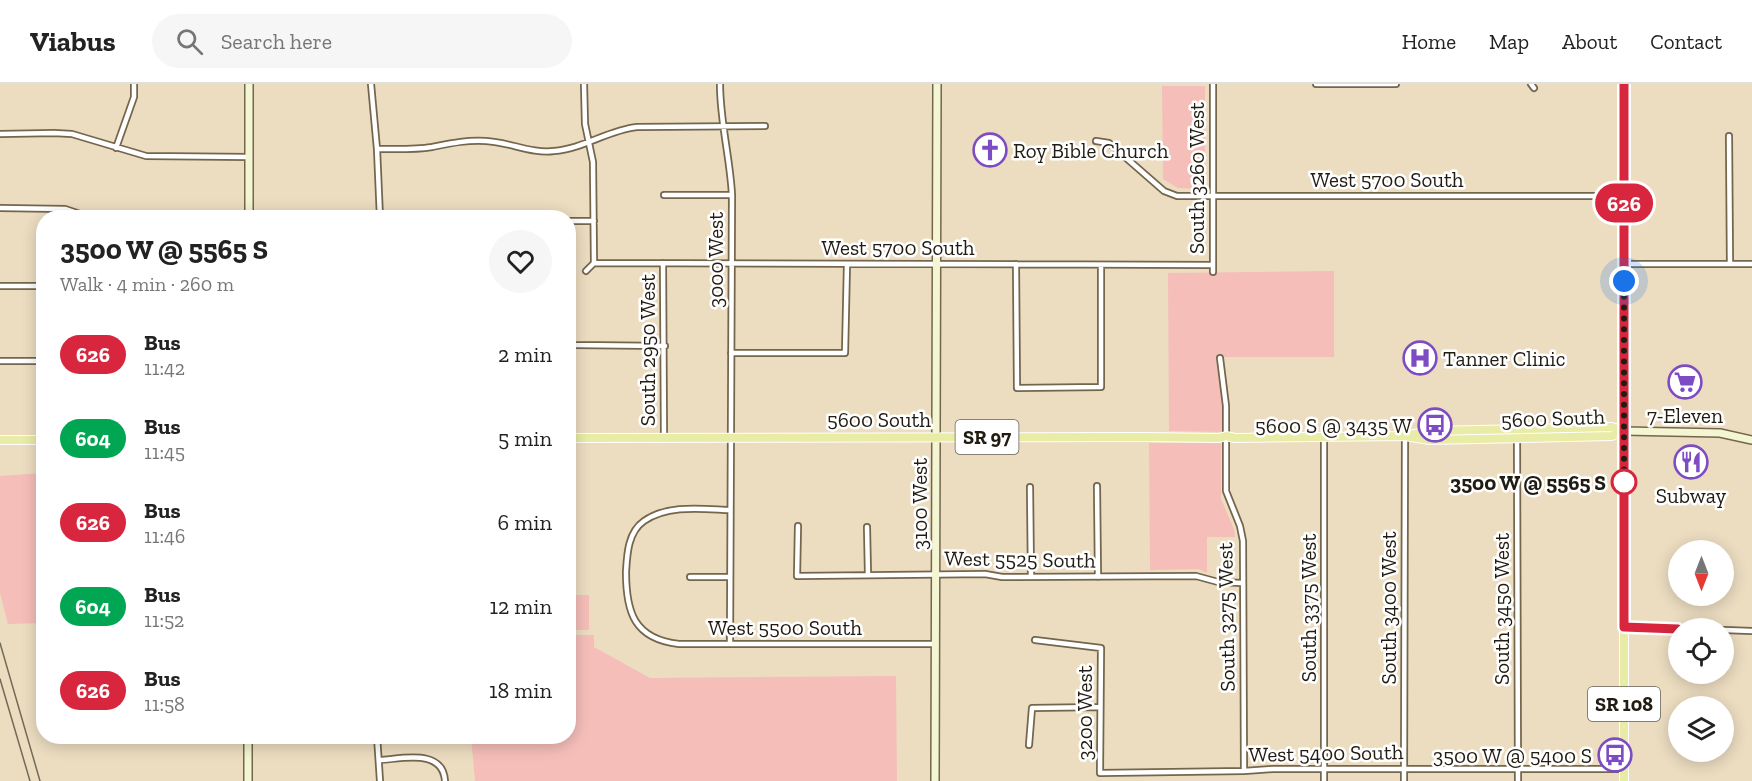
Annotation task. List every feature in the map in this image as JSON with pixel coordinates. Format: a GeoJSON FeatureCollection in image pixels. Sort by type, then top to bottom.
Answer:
{"type":"FeatureCollection","features":[{"type":"Feature","properties":{"kind":"main road","name":"SR 108"},"geometry":{"type":"LineString","coordinates":[[1624,84],[1624,781]]}},
{"type":"Feature","properties":{"kind":"main road","name":"5600 South"},"geometry":{"type":"LineString","coordinates":[[1405,436],[1429,431],[1612,427],[1624,431]]}},
{"type":"Feature","properties":{"kind":"main road","name":"5600 South"},"geometry":{"type":"LineString","coordinates":[[576,438],[1405,436],[1429,440],[1612,436],[1624,431]]}},
{"type":"Feature","properties":{"kind":"main road"},"geometry":{"type":"LineString","coordinates":[[0,440],[36,440]]}},
{"type":"Feature","properties":{"kind":"street"},"geometry":{"type":"LineString","coordinates":[[116,148],[134,97],[134,84]]}},
{"type":"Feature","properties":{"kind":"street"},"geometry":{"type":"LineString","coordinates":[[249,84],[249,210]]}},
{"type":"Feature","properties":{"kind":"street"},"geometry":{"type":"LineString","coordinates":[[371,84],[380,210]]}},
{"type":"Feature","properties":{"kind":"street"},"geometry":{"type":"LineString","coordinates":[[584,84],[585,124],[594,162],[594,263],[586,271]]}},
{"type":"Feature","properties":{"kind":"street","name":"3000 West"},"geometry":{"type":"LineString","coordinates":[[720,84],[723,126],[731,167],[732,195],[730,644]]}},
{"type":"Feature","properties":{"kind":"street","name":"3100 West"},"geometry":{"type":"LineString","coordinates":[[935,781],[937,84]]}},
{"type":"Feature","properties":{"kind":"street","name":"South 3260 West"},"geometry":{"type":"LineString","coordinates":[[1213,272],[1214,84]]}},
{"type":"Feature","properties":{"kind":"street"},"geometry":{"type":"LineString","coordinates":[[1316,84],[1396,84]]}},
{"type":"Feature","properties":{"kind":"street"},"geometry":{"type":"LineString","coordinates":[[377,149],[432,147],[454,141],[475,140],[492,141],[538,151],[554,151],[621,129],[637,127],[765,126]]}},
{"type":"Feature","properties":{"kind":"street"},"geometry":{"type":"LineString","coordinates":[[0,135],[72,134],[146,156],[249,157]]}},
{"type":"Feature","properties":{"kind":"street"},"geometry":{"type":"LineString","coordinates":[[1729,136],[1730,264]]}},
{"type":"Feature","properties":{"kind":"street","name":"West 5700 South"},"geometry":{"type":"LineString","coordinates":[[1096,141],[1109,143],[1170,195],[1624,196]]}},
{"type":"Feature","properties":{"kind":"street"},"geometry":{"type":"LineString","coordinates":[[664,195],[732,195]]}},
{"type":"Feature","properties":{"kind":"street"},"geometry":{"type":"LineString","coordinates":[[0,208],[67,210]]}},
{"type":"Feature","properties":{"kind":"street"},"geometry":{"type":"LineString","coordinates":[[576,221],[594,221]]}},
{"type":"Feature","properties":{"kind":"street","name":"West 5700 South"},"geometry":{"type":"LineString","coordinates":[[594,263],[1213,265]]}},
{"type":"Feature","properties":{"kind":"street","name":"South 2950 West"},"geometry":{"type":"LineString","coordinates":[[663,263],[664,438]]}},
{"type":"Feature","properties":{"kind":"street"},"geometry":{"type":"LineString","coordinates":[[731,353],[845,352],[847,264]]}},
{"type":"Feature","properties":{"kind":"street"},"geometry":{"type":"LineString","coordinates":[[1016,264],[1017,387],[1101,387],[1101,265]]}},
{"type":"Feature","properties":{"kind":"street"},"geometry":{"type":"LineString","coordinates":[[1624,264],[1752,264]]}},
{"type":"Feature","properties":{"kind":"street"},"geometry":{"type":"LineString","coordinates":[[0,286],[36,286]]}},
{"type":"Feature","properties":{"kind":"street"},"geometry":{"type":"LineString","coordinates":[[576,345],[665,346]]}},
{"type":"Feature","properties":{"kind":"street","name":"South 3275 West"},"geometry":{"type":"LineString","coordinates":[[1220,358],[1226,406],[1226,491],[1240,526],[1243,541],[1244,771]]}},
{"type":"Feature","properties":{"kind":"street"},"geometry":{"type":"LineString","coordinates":[[0,361],[36,361]]}},
{"type":"Feature","properties":{"kind":"street","name":"SR 97"},"geometry":{"type":"LineString","coordinates":[[1624,431],[1720,433],[1752,440]]}},
{"type":"Feature","properties":{"kind":"street","name":"South 3375 West"},"geometry":{"type":"LineString","coordinates":[[1324,436],[1324,781]]}},
{"type":"Feature","properties":{"kind":"street","name":"South 3400 West"},"geometry":{"type":"LineString","coordinates":[[1404,781],[1405,436]]}},
{"type":"Feature","properties":{"kind":"street","name":"South 3450 West"},"geometry":{"type":"LineString","coordinates":[[1517,437],[1518,781]]}},
{"type":"Feature","properties":{"kind":"street"},"geometry":{"type":"LineString","coordinates":[[1097,486],[1098,577]]}},
{"type":"Feature","properties":{"kind":"street"},"geometry":{"type":"LineString","coordinates":[[1030,487],[1031,577]]}},
{"type":"Feature","properties":{"kind":"street","name":"West 5500 South"},"geometry":{"type":"LineString","coordinates":[[730,510],[670,510],[645,520],[633,534],[627,559],[626,597],[629,609],[640,627],[652,637],[665,642],[730,644],[936,644]]}},
{"type":"Feature","properties":{"kind":"street","name":"West 5525 South"},"geometry":{"type":"LineString","coordinates":[[798,526],[797,576],[985,574],[1002,577],[1196,576],[1218,582],[1242,583]]}},
{"type":"Feature","properties":{"kind":"street"},"geometry":{"type":"LineString","coordinates":[[867,527],[868,575]]}},
{"type":"Feature","properties":{"kind":"street"},"geometry":{"type":"LineString","coordinates":[[690,577],[730,577]]}},
{"type":"Feature","properties":{"kind":"street"},"geometry":{"type":"LineString","coordinates":[[1624,627],[1668,629]]}},
{"type":"Feature","properties":{"kind":"street"},"geometry":{"type":"LineString","coordinates":[[1734,630],[1752,631]]}},
{"type":"Feature","properties":{"kind":"street","name":"3200 West"},"geometry":{"type":"LineString","coordinates":[[1035,640],[1101,648],[1100,773]]}},
{"type":"Feature","properties":{"kind":"street"},"geometry":{"type":"LineString","coordinates":[[1029,745],[1032,708],[1100,707]]}},
{"type":"Feature","properties":{"kind":"street"},"geometry":{"type":"LineString","coordinates":[[248,744],[248,781]]}},
{"type":"Feature","properties":{"kind":"street"},"geometry":{"type":"LineString","coordinates":[[378,744],[380,781]]}},
{"type":"Feature","properties":{"kind":"street"},"geometry":{"type":"LineString","coordinates":[[379,760],[426,758],[435,761],[441,767],[445,781]]}},
{"type":"Feature","properties":{"kind":"street","name":"West 5400 South"},"geometry":{"type":"LineString","coordinates":[[1100,773],[1273,769],[1624,769]]}},
{"type":"Feature","properties":{"kind":"shaded area"},"geometry":{"type":"Polygon","coordinates":[[[1162,86],[1205,86],[1205,189],[1178,188],[1163,179],[1162,86]]]}},
{"type":"Feature","properties":{"kind":"shaded area"},"geometry":{"type":"Polygon","coordinates":[[[1334,271],[1334,357],[1216,357],[1222,406],[1222,432],[1169,431],[1168,273],[1334,271]]]}},
{"type":"Feature","properties":{"kind":"shaded area"},"geometry":{"type":"Polygon","coordinates":[[[1149,443],[1221,443],[1221,499],[1234,529],[1235,537],[1207,537],[1207,573],[1199,569],[1150,570],[1149,443]]]}},
{"type":"Feature","properties":{"kind":"shaded area"},"geometry":{"type":"Polygon","coordinates":[[[36,473],[36,623],[8,624],[0,593],[0,476],[36,473]]]}},
{"type":"Feature","properties":{"kind":"shaded area"},"geometry":{"type":"Polygon","coordinates":[[[576,595],[589,595],[589,630],[576,630],[576,595]]]}},
{"type":"Feature","properties":{"kind":"shaded area"},"geometry":{"type":"Polygon","coordinates":[[[576,635],[594,635],[594,647],[650,678],[896,676],[897,781],[475,781],[472,744],[576,744],[576,635]]]}},
{"type":"Feature","properties":{"kind":"railway"},"geometry":{"type":"LineString","coordinates":[[0,643],[40,781]]}},
{"type":"Feature","properties":{"kind":"railway"},"geometry":{"type":"LineString","coordinates":[[0,679],[30,781]]}},
{"type":"Feature","properties":{"kind":"bus line","name":"626"},"geometry":{"type":"LineString","coordinates":[[1624,84],[1624,627],[1668,629]]}},
{"type":"Feature","properties":{"kind":"place","name":"Roy Bible Church"},"geometry":{"type":"Point","coordinates":[990,150]}},
{"type":"Feature","properties":{"kind":"place","name":"Tanner Clinic"},"geometry":{"type":"Point","coordinates":[1420,358]}},
{"type":"Feature","properties":{"kind":"place","name":"7-Eleven"},"geometry":{"type":"Point","coordinates":[1685,382]}},
{"type":"Feature","properties":{"kind":"place","name":"5600 S @ 3435 W"},"geometry":{"type":"Point","coordinates":[1435,425]}},
{"type":"Feature","properties":{"kind":"place","name":"Subway"},"geometry":{"type":"Point","coordinates":[1691,462]}},
{"type":"Feature","properties":{"kind":"place","name":"3500 W @ 5565 S"},"geometry":{"type":"Point","coordinates":[1624,482]}},
{"type":"Feature","properties":{"kind":"place","name":"3500 W @ 5400 S"},"geometry":{"type":"Point","coordinates":[1615,755]}},
{"type":"Feature","properties":{"kind":"route"},"geometry":{"type":"LineString","coordinates":[[1624,281],[1624,492],[1624,482]]}}]}
